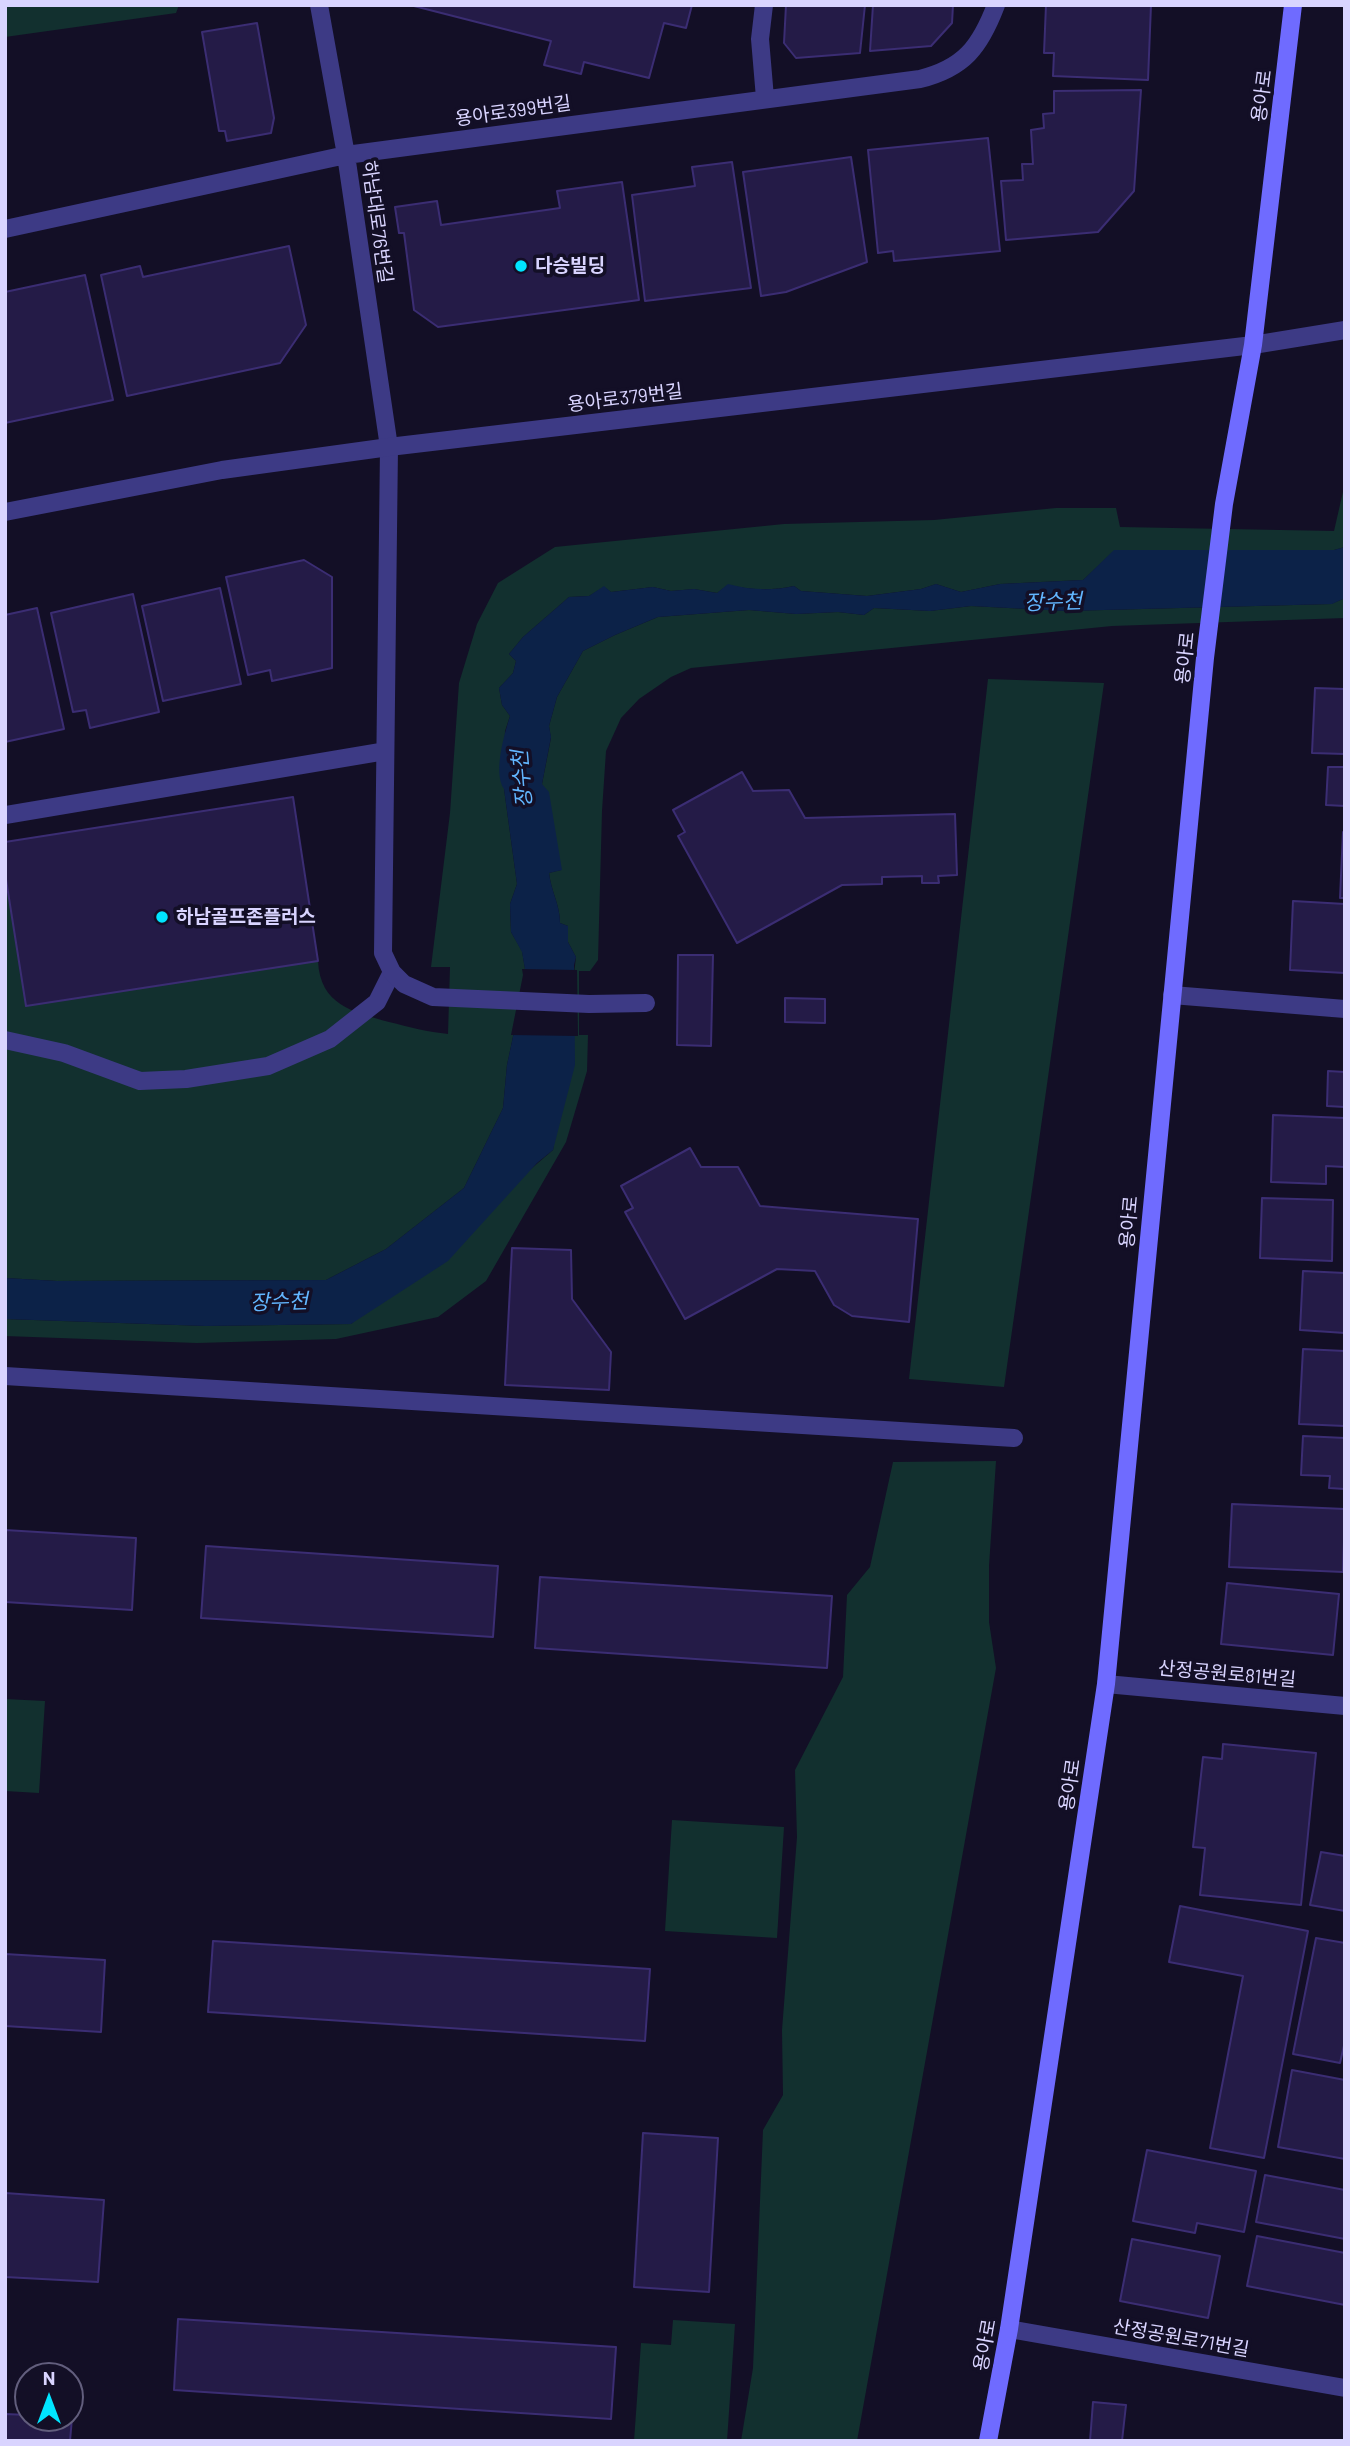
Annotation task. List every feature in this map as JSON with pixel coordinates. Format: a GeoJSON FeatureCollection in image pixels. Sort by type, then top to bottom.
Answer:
{"type":"FeatureCollection","features":[{"type":"Feature","properties":{"kind":"main road","name":"용아로"},"geometry":{"type":"LineString","coordinates":[[988,2441],[1010,2329],[1106,1684],[1205,658],[1224,504],[1253,345],[1293,5]]}},
{"type":"Feature","properties":{"kind":"street","name":"하남대로76번길"},"geometry":{"type":"LineString","coordinates":[[319,5],[346,155],[389,447],[383,953],[392,972]]}},
{"type":"Feature","properties":{"kind":"street"},"geometry":{"type":"LineString","coordinates":[[764,5],[760,39],[765,98]]}},
{"type":"Feature","properties":{"kind":"street","name":"용아로399번길"},"geometry":{"type":"LineString","coordinates":[[5,229],[346,155],[920,79],[940,74],[964,60],[986,31],[996,5]]}},
{"type":"Feature","properties":{"kind":"street","name":"용아로379번길"},"geometry":{"type":"LineString","coordinates":[[5,512],[222,470],[389,447],[1253,345],[1345,330]]}},
{"type":"Feature","properties":{"kind":"street"},"geometry":{"type":"LineString","coordinates":[[5,815],[384,751]]}},
{"type":"Feature","properties":{"kind":"street"},"geometry":{"type":"LineString","coordinates":[[5,1040],[64,1054],[140,1081],[186,1079],[268,1066],[330,1039],[377,1002],[392,972],[404,984],[433,997],[589,1004],[646,1003]]}},
{"type":"Feature","properties":{"kind":"street"},"geometry":{"type":"LineString","coordinates":[[1172,995],[1345,1009]]}},
{"type":"Feature","properties":{"kind":"street"},"geometry":{"type":"LineString","coordinates":[[5,1376],[1014,1438]]}},
{"type":"Feature","properties":{"kind":"street","name":"산정공원로81번길"},"geometry":{"type":"LineString","coordinates":[[1106,1684],[1345,1706]]}},
{"type":"Feature","properties":{"kind":"street","name":"산정공원로71번길"},"geometry":{"type":"LineString","coordinates":[[1010,2329],[1345,2388]]}},
{"type":"Feature","properties":{"kind":"green space"},"geometry":{"type":"Polygon","coordinates":[[[5,5],[179,5],[176,13],[5,37],[5,5]]]}},
{"type":"Feature","properties":{"kind":"green space"},"geometry":{"type":"Polygon","coordinates":[[[1345,483],[1345,547],[1334,550],[1115,550],[1083,580],[1000,584],[961,592],[936,584],[921,589],[867,596],[801,591],[794,586],[761,589],[728,585],[717,593],[694,589],[671,591],[653,587],[611,592],[604,587],[589,596],[569,597],[523,637],[509,654],[516,661],[513,673],[499,688],[502,705],[510,716],[505,731],[504,789],[517,884],[510,904],[511,932],[522,951],[526,975],[507,1065],[503,1108],[464,1188],[386,1249],[326,1280],[57,1281],[5,1278],[5,873],[26,1006],[318,961],[325,988],[332,997],[351,1010],[418,1029],[448,1034],[450,967],[431,967],[450,813],[459,683],[477,624],[498,583],[555,547],[784,524],[934,520],[1056,508],[1116,508],[1120,527],[1334,531],[1345,483]]]}},
{"type":"Feature","properties":{"kind":"green space"},"geometry":{"type":"Polygon","coordinates":[[[1345,598],[1345,618],[1112,626],[691,668],[671,677],[639,699],[621,718],[606,751],[598,960],[590,971],[579,971],[579,1035],[588,1035],[587,1071],[566,1142],[486,1281],[438,1317],[336,1339],[197,1343],[5,1336],[5,1319],[206,1326],[351,1324],[553,1150],[576,957],[568,942],[568,926],[560,923],[550,880],[549,873],[561,870],[542,784],[551,738],[549,726],[557,697],[583,651],[658,617],[749,610],[864,615],[874,608],[930,611],[971,606],[1066,611],[1331,604],[1345,598]]]}},
{"type":"Feature","properties":{"kind":"green space"},"geometry":{"type":"Polygon","coordinates":[[[988,679],[1104,683],[1004,1387],[909,1379],[988,679]]]}},
{"type":"Feature","properties":{"kind":"green space"},"geometry":{"type":"Polygon","coordinates":[[[996,1461],[989,1566],[989,1622],[996,1668],[857,2441],[741,2441],[753,2368],[763,2130],[783,2095],[782,2030],[797,1837],[795,1770],[843,1677],[847,1595],[870,1567],[893,1462],[996,1461]]]}},
{"type":"Feature","properties":{"kind":"green space"},"geometry":{"type":"Polygon","coordinates":[[[5,1699],[45,1701],[39,1793],[5,1791],[5,1699]]]}},
{"type":"Feature","properties":{"kind":"green space"},"geometry":{"type":"Polygon","coordinates":[[[672,1820],[784,1827],[777,1938],[665,1931],[672,1820]]]}},
{"type":"Feature","properties":{"kind":"green space"},"geometry":{"type":"Polygon","coordinates":[[[673,2320],[735,2324],[727,2441],[634,2441],[641,2343],[671,2345],[673,2320]]]}},
{"type":"Feature","properties":{"kind":"water","name":"장수천"},"geometry":{"type":"Polygon","coordinates":[[[1345,547],[1345,598],[1332,604],[1066,611],[971,606],[930,611],[874,608],[864,615],[749,610],[658,617],[583,651],[557,697],[549,726],[551,737],[542,784],[549,792],[562,870],[549,873],[550,880],[560,923],[568,926],[568,942],[576,957],[575,1065],[553,1150],[537,1163],[448,1261],[351,1324],[206,1326],[5,1319],[5,1278],[57,1281],[326,1280],[386,1249],[464,1188],[503,1108],[507,1065],[526,975],[522,952],[511,932],[510,904],[517,884],[504,789],[499,774],[510,716],[502,705],[499,688],[513,673],[516,661],[509,654],[523,637],[569,597],[589,596],[604,586],[611,592],[653,587],[671,591],[694,589],[717,593],[728,584],[761,589],[794,586],[801,591],[867,596],[921,589],[936,584],[961,592],[1000,584],[1083,580],[1114,550],[1334,550],[1345,547]]]}},
{"type":"Feature","properties":{"kind":"pier"},"geometry":{"type":"Polygon","coordinates":[[[522,969],[577,970],[578,1036],[511,1035],[522,969]]]}},
{"type":"Feature","properties":{"kind":"building"},"geometry":{"type":"Polygon","coordinates":[[[410,5],[692,5],[686,28],[664,23],[649,78],[584,62],[581,74],[544,65],[551,41],[410,5]]]}},
{"type":"Feature","properties":{"kind":"building"},"geometry":{"type":"Polygon","coordinates":[[[786,5],[865,5],[860,53],[796,58],[784,43],[786,5]]]}},
{"type":"Feature","properties":{"kind":"building"},"geometry":{"type":"Polygon","coordinates":[[[873,5],[953,5],[952,23],[931,46],[870,51],[873,5]]]}},
{"type":"Feature","properties":{"kind":"building"},"geometry":{"type":"Polygon","coordinates":[[[1046,5],[1151,5],[1148,80],[1053,76],[1054,53],[1044,53],[1046,5]]]}},
{"type":"Feature","properties":{"kind":"building"},"geometry":{"type":"Polygon","coordinates":[[[257,23],[274,118],[271,133],[227,141],[225,131],[219,131],[202,32],[257,23]]]}},
{"type":"Feature","properties":{"kind":"building"},"geometry":{"type":"Polygon","coordinates":[[[1141,90],[1134,191],[1098,232],[1006,240],[1001,181],[1023,180],[1022,164],[1033,164],[1031,130],[1044,128],[1043,114],[1054,113],[1054,91],[1141,90]]]}},
{"type":"Feature","properties":{"kind":"building"},"geometry":{"type":"Polygon","coordinates":[[[988,138],[1000,251],[894,261],[893,251],[878,253],[868,150],[988,138]]]}},
{"type":"Feature","properties":{"kind":"building"},"geometry":{"type":"Polygon","coordinates":[[[851,157],[867,262],[786,292],[761,296],[743,172],[851,157]]]}},
{"type":"Feature","properties":{"kind":"building"},"geometry":{"type":"Polygon","coordinates":[[[732,162],[751,288],[645,301],[632,195],[695,186],[692,167],[732,162]]]}},
{"type":"Feature","properties":{"kind":"building","name":"다승빌딩"},"geometry":{"type":"Polygon","coordinates":[[[622,182],[639,300],[438,327],[414,310],[404,233],[399,233],[395,207],[437,201],[441,225],[560,208],[557,191],[622,182]]]}},
{"type":"Feature","properties":{"kind":"building"},"geometry":{"type":"Polygon","coordinates":[[[289,246],[306,325],[280,363],[127,396],[101,275],[140,266],[143,277],[289,246]]]}},
{"type":"Feature","properties":{"kind":"building"},"geometry":{"type":"Polygon","coordinates":[[[85,275],[113,400],[5,423],[5,292],[85,275]]]}},
{"type":"Feature","properties":{"kind":"building"},"geometry":{"type":"Polygon","coordinates":[[[304,560],[332,577],[332,668],[272,681],[270,670],[248,675],[226,577],[304,560]]]}},
{"type":"Feature","properties":{"kind":"building"},"geometry":{"type":"Polygon","coordinates":[[[220,588],[241,684],[163,701],[142,606],[220,588]]]}},
{"type":"Feature","properties":{"kind":"building"},"geometry":{"type":"Polygon","coordinates":[[[133,594],[159,712],[90,728],[86,710],[73,712],[51,613],[133,594]]]}},
{"type":"Feature","properties":{"kind":"building"},"geometry":{"type":"Polygon","coordinates":[[[37,608],[64,729],[5,742],[5,615],[37,608]]]}},
{"type":"Feature","properties":{"kind":"building"},"geometry":{"type":"Polygon","coordinates":[[[1315,688],[1345,689],[1345,754],[1312,753],[1315,688]]]}},
{"type":"Feature","properties":{"kind":"building"},"geometry":{"type":"Polygon","coordinates":[[[1328,767],[1345,767],[1345,806],[1326,805],[1328,767]]]}},
{"type":"Feature","properties":{"kind":"building"},"geometry":{"type":"Polygon","coordinates":[[[742,772],[753,791],[789,790],[805,818],[955,814],[957,875],[938,876],[939,883],[922,883],[922,876],[882,877],[882,884],[842,885],[737,943],[678,836],[685,832],[673,810],[742,772]]]}},
{"type":"Feature","properties":{"kind":"building","name":"하남골프존플러스"},"geometry":{"type":"Polygon","coordinates":[[[293,797],[318,961],[26,1006],[5,873],[5,842],[293,797]]]}},
{"type":"Feature","properties":{"kind":"building"},"geometry":{"type":"Polygon","coordinates":[[[1343,832],[1345,898],[1340,898],[1343,832]]]}},
{"type":"Feature","properties":{"kind":"building"},"geometry":{"type":"Polygon","coordinates":[[[1293,901],[1345,904],[1345,973],[1290,970],[1293,901]]]}},
{"type":"Feature","properties":{"kind":"building"},"geometry":{"type":"Polygon","coordinates":[[[678,955],[713,955],[711,1046],[677,1045],[678,955]]]}},
{"type":"Feature","properties":{"kind":"building"},"geometry":{"type":"Polygon","coordinates":[[[785,998],[825,999],[825,1023],[785,1022],[785,998]]]}},
{"type":"Feature","properties":{"kind":"building"},"geometry":{"type":"Polygon","coordinates":[[[1328,1071],[1345,1072],[1345,1107],[1327,1106],[1328,1071]]]}},
{"type":"Feature","properties":{"kind":"building"},"geometry":{"type":"Polygon","coordinates":[[[1273,1115],[1345,1118],[1345,1167],[1326,1166],[1326,1184],[1271,1182],[1273,1115]]]}},
{"type":"Feature","properties":{"kind":"building"},"geometry":{"type":"Polygon","coordinates":[[[690,1148],[701,1167],[738,1167],[760,1206],[918,1219],[909,1322],[852,1316],[834,1305],[815,1271],[777,1269],[685,1319],[625,1212],[633,1208],[621,1186],[690,1148]]]}},
{"type":"Feature","properties":{"kind":"building"},"geometry":{"type":"Polygon","coordinates":[[[1262,1198],[1333,1200],[1332,1261],[1260,1258],[1262,1198]]]}},
{"type":"Feature","properties":{"kind":"building"},"geometry":{"type":"Polygon","coordinates":[[[512,1248],[571,1250],[572,1299],[611,1352],[609,1390],[505,1385],[512,1248]]]}},
{"type":"Feature","properties":{"kind":"building"},"geometry":{"type":"Polygon","coordinates":[[[1303,1271],[1345,1273],[1345,1333],[1300,1330],[1303,1271]]]}},
{"type":"Feature","properties":{"kind":"building"},"geometry":{"type":"Polygon","coordinates":[[[1303,1349],[1345,1351],[1345,1426],[1299,1424],[1303,1349]]]}},
{"type":"Feature","properties":{"kind":"building"},"geometry":{"type":"Polygon","coordinates":[[[1303,1436],[1345,1438],[1345,1489],[1329,1488],[1330,1476],[1301,1475],[1303,1436]]]}},
{"type":"Feature","properties":{"kind":"building"},"geometry":{"type":"Polygon","coordinates":[[[1232,1504],[1345,1509],[1343,1572],[1229,1567],[1232,1504]]]}},
{"type":"Feature","properties":{"kind":"building"},"geometry":{"type":"Polygon","coordinates":[[[5,1530],[136,1538],[132,1610],[5,1602],[5,1530]]]}},
{"type":"Feature","properties":{"kind":"building"},"geometry":{"type":"Polygon","coordinates":[[[206,1546],[498,1566],[493,1637],[201,1618],[206,1546]]]}},
{"type":"Feature","properties":{"kind":"building"},"geometry":{"type":"Polygon","coordinates":[[[540,1577],[832,1596],[827,1668],[535,1648],[540,1577]]]}},
{"type":"Feature","properties":{"kind":"building"},"geometry":{"type":"Polygon","coordinates":[[[1227,1583],[1339,1594],[1333,1655],[1221,1644],[1227,1583]]]}},
{"type":"Feature","properties":{"kind":"building"},"geometry":{"type":"Polygon","coordinates":[[[1223,1744],[1316,1753],[1301,1905],[1200,1895],[1205,1848],[1193,1847],[1203,1757],[1222,1759],[1223,1744]]]}},
{"type":"Feature","properties":{"kind":"building"},"geometry":{"type":"Polygon","coordinates":[[[1321,1852],[1345,1856],[1345,1911],[1310,1905],[1321,1852]]]}},
{"type":"Feature","properties":{"kind":"building"},"geometry":{"type":"Polygon","coordinates":[[[1180,1906],[1308,1931],[1264,2158],[1210,2148],[1243,1976],[1169,1962],[1180,1906]]]}},
{"type":"Feature","properties":{"kind":"building"},"geometry":{"type":"Polygon","coordinates":[[[1316,1938],[1345,1943],[1345,2041],[1340,2063],[1293,2054],[1316,1938]]]}},
{"type":"Feature","properties":{"kind":"building"},"geometry":{"type":"Polygon","coordinates":[[[213,1941],[650,1969],[645,2041],[208,2012],[213,1941]]]}},
{"type":"Feature","properties":{"kind":"building"},"geometry":{"type":"Polygon","coordinates":[[[5,1954],[105,1960],[101,2032],[5,2026],[5,1954]]]}},
{"type":"Feature","properties":{"kind":"building"},"geometry":{"type":"Polygon","coordinates":[[[1292,2070],[1345,2080],[1345,2159],[1278,2147],[1292,2070]]]}},
{"type":"Feature","properties":{"kind":"building"},"geometry":{"type":"Polygon","coordinates":[[[643,2133],[718,2138],[709,2292],[634,2287],[643,2133]]]}},
{"type":"Feature","properties":{"kind":"building"},"geometry":{"type":"Polygon","coordinates":[[[1147,2150],[1256,2171],[1244,2232],[1197,2223],[1195,2233],[1133,2221],[1147,2150]]]}},
{"type":"Feature","properties":{"kind":"building"},"geometry":{"type":"Polygon","coordinates":[[[1265,2175],[1345,2190],[1345,2239],[1256,2222],[1265,2175]]]}},
{"type":"Feature","properties":{"kind":"building"},"geometry":{"type":"Polygon","coordinates":[[[5,2193],[104,2200],[98,2282],[5,2277],[5,2193]]]}},
{"type":"Feature","properties":{"kind":"building"},"geometry":{"type":"Polygon","coordinates":[[[1257,2236],[1345,2253],[1345,2305],[1247,2286],[1257,2236]]]}},
{"type":"Feature","properties":{"kind":"building"},"geometry":{"type":"Polygon","coordinates":[[[1132,2239],[1220,2256],[1208,2318],[1120,2301],[1132,2239]]]}},
{"type":"Feature","properties":{"kind":"building"},"geometry":{"type":"Polygon","coordinates":[[[178,2319],[616,2347],[611,2419],[174,2390],[178,2319]]]}},
{"type":"Feature","properties":{"kind":"building"},"geometry":{"type":"Polygon","coordinates":[[[1093,2402],[1126,2405],[1122,2441],[1090,2441],[1093,2402]]]}},
{"type":"Feature","properties":{"kind":"building"},"geometry":{"type":"Polygon","coordinates":[[[5,2414],[14,2414],[14,2432],[71,2432],[70,2441],[5,2441],[5,2414]]]}},
{"type":"Feature","properties":{"kind":"place","name":"다승빌딩"},"geometry":{"type":"Point","coordinates":[521,266]}},
{"type":"Feature","properties":{"kind":"place","name":"하남골프존플러스"},"geometry":{"type":"Point","coordinates":[162,917]}}]}
